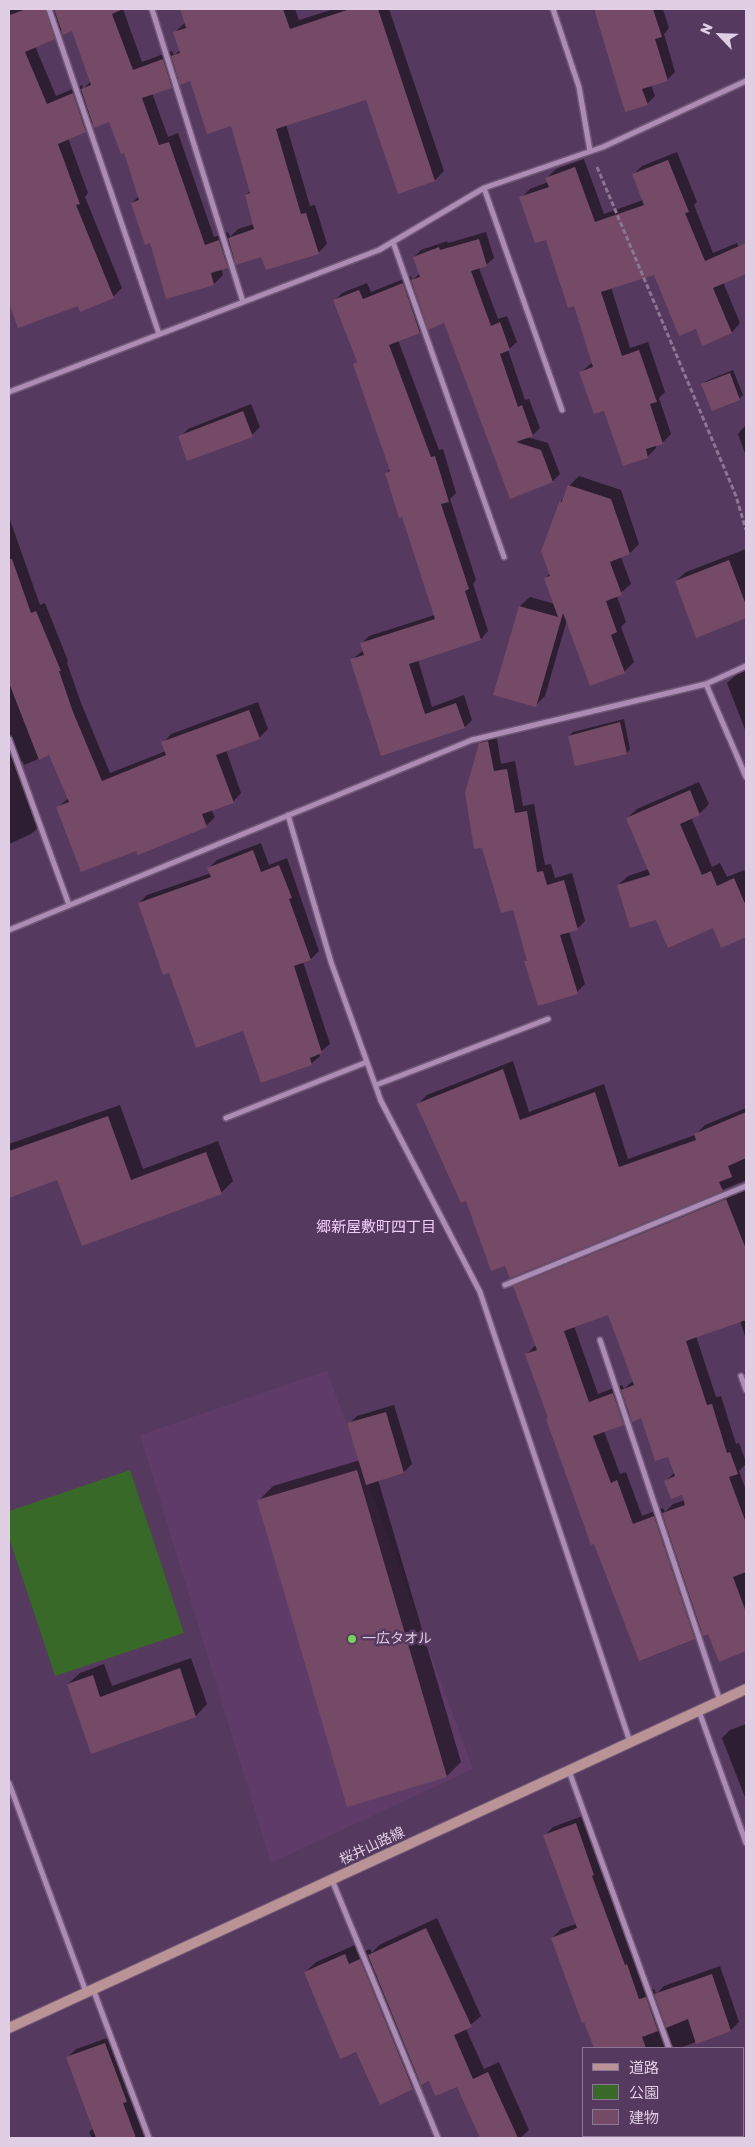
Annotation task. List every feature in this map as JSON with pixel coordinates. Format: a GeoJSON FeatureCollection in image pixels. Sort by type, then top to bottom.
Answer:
{"type":"FeatureCollection","features":[{"type":"Feature","properties":{"kind":"main road","name":"桜井山路線"},"geometry":{"type":"LineString","coordinates":[[9,2028],[746,1689]]}},
{"type":"Feature","properties":{"kind":"street"},"geometry":{"type":"LineString","coordinates":[[49,9],[159,334]]}},
{"type":"Feature","properties":{"kind":"street"},"geometry":{"type":"LineString","coordinates":[[152,9],[243,302]]}},
{"type":"Feature","properties":{"kind":"street"},"geometry":{"type":"LineString","coordinates":[[553,9],[578,87],[590,151]]}},
{"type":"Feature","properties":{"kind":"street"},"geometry":{"type":"LineString","coordinates":[[9,392],[379,250],[484,188],[590,151],[746,80]]}},
{"type":"Feature","properties":{"kind":"street"},"geometry":{"type":"LineString","coordinates":[[484,188],[562,410]]}},
{"type":"Feature","properties":{"kind":"street"},"geometry":{"type":"LineString","coordinates":[[393,242],[504,557]]}},
{"type":"Feature","properties":{"kind":"street"},"geometry":{"type":"LineString","coordinates":[[9,930],[472,740],[706,684],[746,666]]}},
{"type":"Feature","properties":{"kind":"street"},"geometry":{"type":"LineString","coordinates":[[706,684],[746,778]]}},
{"type":"Feature","properties":{"kind":"street"},"geometry":{"type":"LineString","coordinates":[[9,740],[69,905]]}},
{"type":"Feature","properties":{"kind":"street"},"geometry":{"type":"LineString","coordinates":[[288,816],[331,962],[381,1101],[480,1292],[630,1743]]}},
{"type":"Feature","properties":{"kind":"street"},"geometry":{"type":"LineString","coordinates":[[376,1085],[548,1019]]}},
{"type":"Feature","properties":{"kind":"street"},"geometry":{"type":"LineString","coordinates":[[226,1118],[367,1062]]}},
{"type":"Feature","properties":{"kind":"street"},"geometry":{"type":"LineString","coordinates":[[505,1286],[746,1186]]}},
{"type":"Feature","properties":{"kind":"street"},"geometry":{"type":"LineString","coordinates":[[600,1340],[720,1701]]}},
{"type":"Feature","properties":{"kind":"street"},"geometry":{"type":"LineString","coordinates":[[741,1376],[746,1390]]}},
{"type":"Feature","properties":{"kind":"street"},"geometry":{"type":"LineString","coordinates":[[699,1711],[746,1842]]}},
{"type":"Feature","properties":{"kind":"street"},"geometry":{"type":"LineString","coordinates":[[569,1771],[669,2047]]}},
{"type":"Feature","properties":{"kind":"street"},"geometry":{"type":"LineString","coordinates":[[9,1782],[149,2138]]}},
{"type":"Feature","properties":{"kind":"street"},"geometry":{"type":"LineString","coordinates":[[332,1880],[438,2138]]}},
{"type":"Feature","properties":{"kind":"path"},"geometry":{"type":"LineString","coordinates":[[590,151],[736,496],[746,530]]}},
{"type":"Feature","properties":{"kind":"shaded area"},"geometry":{"type":"Polygon","coordinates":[[[327,1371],[473,1769],[271,1863],[140,1435],[327,1371]]]}},
{"type":"Feature","properties":{"kind":"green space"},"geometry":{"type":"Polygon","coordinates":[[[130,1470],[184,1633],[55,1676],[9,1538],[9,1511],[130,1470]]]}},
{"type":"Feature","properties":{"kind":"building"},"geometry":{"type":"Polygon","coordinates":[[[26,9],[45,9],[55,39],[25,52],[47,104],[73,93],[86,132],[58,144],[80,204],[76,205],[114,298],[80,312],[78,306],[18,328],[9,303],[9,14],[26,9]]]}},
{"type":"Feature","properties":{"kind":"building"},"geometry":{"type":"Polygon","coordinates":[[[54,9],[123,9],[112,14],[133,70],[163,59],[172,88],[142,98],[159,145],[169,142],[205,245],[219,240],[228,268],[211,273],[214,285],[166,299],[150,243],[145,245],[131,203],[139,200],[124,153],[121,154],[109,122],[94,128],[81,89],[91,85],[72,31],[63,35],[54,9]]]}},
{"type":"Feature","properties":{"kind":"building"},"geometry":{"type":"Polygon","coordinates":[[[180,9],[283,9],[290,29],[350,9],[378,9],[435,181],[398,194],[366,100],[276,129],[301,214],[306,213],[319,254],[266,270],[261,257],[236,265],[228,238],[254,229],[245,195],[250,193],[231,126],[207,134],[190,81],[180,85],[171,56],[180,53],[173,32],[186,28],[180,9]]]}},
{"type":"Feature","properties":{"kind":"building"},"geometry":{"type":"Polygon","coordinates":[[[594,9],[653,9],[662,37],[655,39],[668,81],[642,89],[648,105],[625,112],[594,9]]]}},
{"type":"Feature","properties":{"kind":"building"},"geometry":{"type":"Polygon","coordinates":[[[668,160],[689,212],[685,213],[705,261],[746,243],[746,274],[713,288],[732,333],[702,346],[696,329],[679,336],[654,275],[601,292],[622,356],[639,350],[657,402],[650,404],[663,444],[646,449],[648,458],[623,466],[604,411],[594,414],[579,372],[593,367],[574,306],[568,308],[546,240],[535,243],[519,197],[549,187],[545,178],[575,167],[595,222],[644,205],[632,174],[668,160]]]}},
{"type":"Feature","properties":{"kind":"building"},"geometry":{"type":"Polygon","coordinates":[[[479,239],[487,266],[471,271],[491,326],[500,322],[510,350],[500,354],[518,407],[522,405],[533,436],[516,442],[541,450],[553,482],[510,499],[444,323],[428,330],[411,280],[420,277],[413,257],[439,247],[440,250],[479,239]]]}},
{"type":"Feature","properties":{"kind":"building"},"geometry":{"type":"Polygon","coordinates":[[[403,283],[420,333],[389,345],[431,457],[435,456],[449,502],[441,504],[469,589],[465,591],[481,640],[409,664],[425,714],[456,703],[465,728],[381,756],[350,659],[364,655],[360,643],[435,619],[402,517],[399,518],[385,473],[390,471],[353,364],[357,362],[333,300],[359,290],[363,299],[403,283]]]}},
{"type":"Feature","properties":{"kind":"building"},"geometry":{"type":"Polygon","coordinates":[[[730,373],[740,400],[712,411],[701,384],[730,373]]]}},
{"type":"Feature","properties":{"kind":"building"},"geometry":{"type":"Polygon","coordinates":[[[243,411],[253,437],[187,461],[178,436],[243,411]]]}},
{"type":"Feature","properties":{"kind":"building"},"geometry":{"type":"Polygon","coordinates":[[[568,485],[611,499],[630,554],[610,562],[622,595],[606,601],[617,632],[611,635],[625,673],[590,686],[563,613],[536,707],[493,695],[519,606],[558,617],[544,578],[550,576],[541,551],[560,500],[561,503],[568,485]]]}},
{"type":"Feature","properties":{"kind":"building"},"geometry":{"type":"Polygon","coordinates":[[[9,559],[12,559],[31,613],[36,611],[61,671],[59,671],[73,712],[102,781],[166,755],[161,742],[249,710],[260,739],[216,755],[234,803],[202,814],[207,827],[138,855],[136,851],[81,872],[56,807],[69,802],[49,755],[39,760],[9,683],[9,559]]]}},
{"type":"Feature","properties":{"kind":"building"},"geometry":{"type":"Polygon","coordinates":[[[729,560],[746,605],[746,618],[696,638],[675,581],[729,560]]]}},
{"type":"Feature","properties":{"kind":"building"},"geometry":{"type":"Polygon","coordinates":[[[620,722],[627,754],[575,766],[568,736],[620,722]]]}},
{"type":"Feature","properties":{"kind":"building"},"geometry":{"type":"Polygon","coordinates":[[[488,741],[494,771],[507,769],[515,813],[527,811],[537,872],[543,871],[547,885],[564,880],[578,930],[560,935],[578,994],[538,1006],[524,961],[527,961],[513,910],[501,913],[482,848],[474,849],[465,793],[479,743],[488,741]]]}},
{"type":"Feature","properties":{"kind":"building"},"geometry":{"type":"Polygon","coordinates":[[[690,790],[700,815],[680,824],[702,875],[711,871],[717,886],[734,878],[746,906],[746,937],[721,948],[713,928],[668,948],[656,920],[630,928],[617,885],[650,875],[626,818],[690,790]]]}},
{"type":"Feature","properties":{"kind":"building"},"geometry":{"type":"Polygon","coordinates":[[[253,850],[261,872],[279,865],[292,898],[289,899],[311,960],[294,966],[322,1053],[310,1058],[312,1065],[261,1083],[243,1031],[196,1048],[169,973],[163,975],[138,903],[211,877],[207,868],[253,850]]]}},
{"type":"Feature","properties":{"kind":"building"},"geometry":{"type":"Polygon","coordinates":[[[503,1069],[520,1120],[595,1092],[619,1167],[696,1140],[694,1134],[746,1112],[746,1158],[728,1166],[732,1177],[719,1182],[723,1191],[510,1278],[505,1266],[491,1271],[466,1201],[461,1203],[416,1104],[503,1069]]]}},
{"type":"Feature","properties":{"kind":"building"},"geometry":{"type":"Polygon","coordinates":[[[108,1116],[131,1180],[206,1152],[222,1194],[82,1246],[57,1180],[9,1198],[9,1151],[108,1116]]]}},
{"type":"Feature","properties":{"kind":"building"},"geometry":{"type":"Polygon","coordinates":[[[726,1199],[746,1249],[746,1320],[686,1341],[707,1405],[712,1404],[727,1453],[730,1452],[738,1474],[729,1477],[746,1523],[746,1572],[733,1577],[746,1612],[746,1651],[719,1662],[708,1634],[703,1636],[662,1513],[685,1505],[682,1495],[671,1499],[664,1481],[675,1476],[668,1457],[655,1461],[641,1418],[632,1422],[621,1390],[634,1385],[608,1315],[564,1331],[589,1402],[613,1393],[624,1425],[593,1436],[611,1483],[617,1480],[633,1524],[654,1516],[695,1639],[639,1661],[594,1544],[591,1545],[546,1419],[548,1418],[525,1354],[537,1350],[513,1286],[726,1199]]]}},
{"type":"Feature","properties":{"kind":"building"},"geometry":{"type":"Polygon","coordinates":[[[386,1412],[404,1473],[366,1485],[347,1423],[386,1412]]]}},
{"type":"Feature","properties":{"kind":"building","name":"一広タオル"},"geometry":{"type":"Polygon","coordinates":[[[357,1470],[447,1777],[347,1807],[257,1500],[357,1470]]]}},
{"type":"Feature","properties":{"kind":"building"},"geometry":{"type":"Polygon","coordinates":[[[180,1668],[196,1717],[91,1754],[67,1684],[93,1675],[100,1697],[180,1668]]]}},
{"type":"Feature","properties":{"kind":"building"},"geometry":{"type":"Polygon","coordinates":[[[576,1823],[594,1875],[592,1876],[625,1965],[627,1964],[639,1999],[646,1997],[658,2031],[642,2037],[646,2047],[594,2047],[584,2022],[582,2023],[551,1938],[577,1928],[543,1835],[576,1823]]]}},
{"type":"Feature","properties":{"kind":"building"},"geometry":{"type":"Polygon","coordinates":[[[426,1928],[472,2027],[454,2035],[473,2079],[488,2072],[518,2138],[480,2138],[457,2087],[435,2096],[429,2081],[421,2085],[368,1955],[426,1928]]]}},
{"type":"Feature","properties":{"kind":"building"},"geometry":{"type":"Polygon","coordinates":[[[345,1954],[349,1964],[360,1959],[413,2089],[380,2105],[356,2052],[340,2059],[304,1972],[345,1954]]]}},
{"type":"Feature","properties":{"kind":"building"},"geometry":{"type":"Polygon","coordinates":[[[712,1974],[731,2031],[696,2044],[688,2019],[666,2028],[654,1994],[712,1974]]]}},
{"type":"Feature","properties":{"kind":"building"},"geometry":{"type":"Polygon","coordinates":[[[105,2043],[127,2102],[123,2103],[136,2138],[96,2138],[66,2057],[105,2043]]]}},
{"type":"Feature","properties":{"kind":"place","name":"一広タオル"},"geometry":{"type":"Point","coordinates":[352,1639]}},
{"type":"Feature","properties":{"kind":"district","name":"郷新屋敷町四丁目"},"geometry":{"type":"Point","coordinates":[376,1227]}}]}
